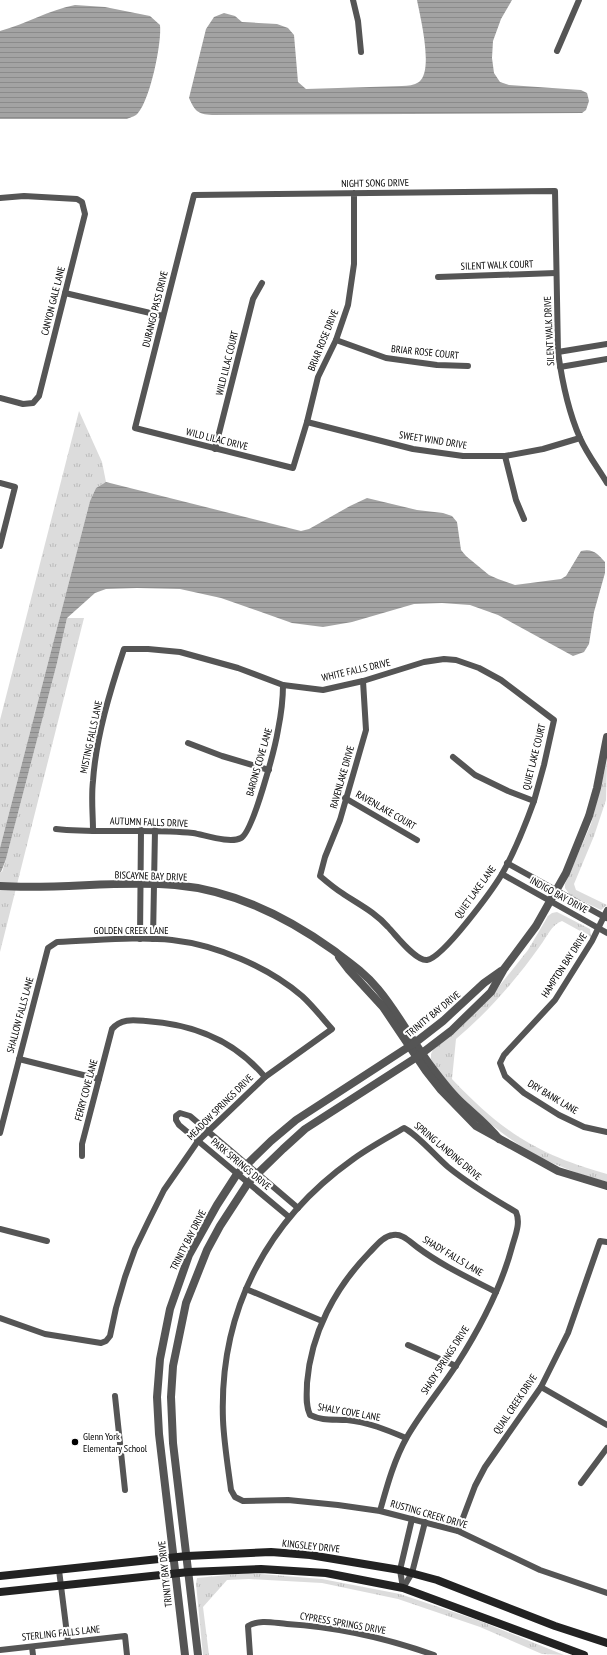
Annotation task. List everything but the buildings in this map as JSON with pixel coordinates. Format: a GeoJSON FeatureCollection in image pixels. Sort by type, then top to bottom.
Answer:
{"type":"FeatureCollection","features":[{"type":"Feature","properties":{"kind":"main road","name":"KINGSLEY DRIVE"},"geometry":{"type":"LineString","coordinates":[[0,1576],[187,1556],[278,1553],[348,1560],[400,1570],[437,1580],[554,1626],[607,1643]]}},
{"type":"Feature","properties":{"kind":"main road"},"geometry":{"type":"LineString","coordinates":[[0,1592],[175,1573],[236,1569],[289,1570],[326,1573],[403,1588],[584,1655]]}},
{"type":"Feature","properties":{"kind":"street"},"geometry":{"type":"LineString","coordinates":[[353,0],[358,21],[360,52]]}},
{"type":"Feature","properties":{"kind":"street"},"geometry":{"type":"LineString","coordinates":[[557,51],[579,0]]}},
{"type":"Feature","properties":{"kind":"street","name":"NIGHT SONG DRIVE"},"geometry":{"type":"LineString","coordinates":[[194,195],[555,192]]}},
{"type":"Feature","properties":{"kind":"street","name":"SILENT WALK DRIVE"},"geometry":{"type":"LineString","coordinates":[[555,192],[558,352],[565,396],[580,438],[607,483]]}},
{"type":"Feature","properties":{"kind":"street","name":"BRIAR ROSE DRIVE"},"geometry":{"type":"LineString","coordinates":[[293,468],[307,422],[318,377],[336,340],[348,305],[354,264],[354,193]]}},
{"type":"Feature","properties":{"kind":"street","name":"DURANGO PASS DRIVE"},"geometry":{"type":"LineString","coordinates":[[135,428],[194,195]]}},
{"type":"Feature","properties":{"kind":"street","name":"CANYON GALE LANE"},"geometry":{"type":"LineString","coordinates":[[0,198],[24,196],[77,199],[82,202],[85,214],[39,396],[33,403],[23,404],[0,398]]}},
{"type":"Feature","properties":{"kind":"street","name":"SILENT WALK COURT"},"geometry":{"type":"LineString","coordinates":[[438,277],[556,273]]}},
{"type":"Feature","properties":{"kind":"street","name":"WILD LILAC COURT"},"geometry":{"type":"LineString","coordinates":[[215,449],[253,299],[262,283]]}},
{"type":"Feature","properties":{"kind":"street"},"geometry":{"type":"LineString","coordinates":[[65,293],[163,316]]}},
{"type":"Feature","properties":{"kind":"street","name":"BRIAR ROSE COURT"},"geometry":{"type":"LineString","coordinates":[[336,340],[386,358],[437,365],[468,366]]}},
{"type":"Feature","properties":{"kind":"street"},"geometry":{"type":"LineString","coordinates":[[558,352],[607,344]]}},
{"type":"Feature","properties":{"kind":"street"},"geometry":{"type":"LineString","coordinates":[[560,367],[607,358]]}},
{"type":"Feature","properties":{"kind":"street","name":"SWEET WIND DRIVE"},"geometry":{"type":"LineString","coordinates":[[307,422],[413,449],[463,456],[505,456],[543,449],[580,438]]}},
{"type":"Feature","properties":{"kind":"street","name":"WILD LILAC DRIVE"},"geometry":{"type":"LineString","coordinates":[[135,428],[293,468]]}},
{"type":"Feature","properties":{"kind":"street"},"geometry":{"type":"LineString","coordinates":[[505,456],[516,500],[524,519]]}},
{"type":"Feature","properties":{"kind":"street"},"geometry":{"type":"LineString","coordinates":[[0,483],[15,487],[0,546]]}},
{"type":"Feature","properties":{"kind":"street","name":"WHITE FALLS DRIVE"},"geometry":{"type":"LineString","coordinates":[[124,649],[148,649],[180,652],[238,668],[283,685],[323,690],[363,681],[424,662],[444,659],[456,660],[479,668],[501,680],[554,720]]}},
{"type":"Feature","properties":{"kind":"street","name":"MISTING FALLS LANE"},"geometry":{"type":"LineString","coordinates":[[94,831],[92,797],[94,767],[105,714],[124,649]]}},
{"type":"Feature","properties":{"kind":"street","name":"RAVENLAKE DRIVE"},"geometry":{"type":"LineString","coordinates":[[363,681],[366,730],[345,798],[340,820],[325,857],[320,876],[342,893],[364,906],[386,925],[414,954],[419,958],[427,960]]}},
{"type":"Feature","properties":{"kind":"street","name":"BARONS COVE LANE"},"geometry":{"type":"LineString","coordinates":[[240,839],[248,831],[269,770],[283,704],[283,685]]}},
{"type":"Feature","properties":{"kind":"street","name":"QUIET LAKE COURT"},"geometry":{"type":"LineString","coordinates":[[453,757],[475,775],[508,791],[534,801],[554,720]]}},
{"type":"Feature","properties":{"kind":"street","name":"TRINITY BAY DRIVE"},"geometry":{"type":"LineString","coordinates":[[198,1655],[171,1421],[173,1366],[186,1303],[207,1250],[220,1226],[248,1183],[305,1129],[420,1055],[451,1031],[491,992],[504,969],[519,950],[557,892],[577,848],[589,816],[597,788],[607,736]]}},
{"type":"Feature","properties":{"kind":"street"},"geometry":{"type":"LineString","coordinates":[[188,743],[222,756],[269,770]]}},
{"type":"Feature","properties":{"kind":"street","name":"RAVENLAKE COURT"},"geometry":{"type":"LineString","coordinates":[[345,798],[417,840]]}},
{"type":"Feature","properties":{"kind":"street","name":"QUIET LAKE LANE"},"geometry":{"type":"LineString","coordinates":[[427,960],[437,955],[462,927],[502,874],[524,828],[534,801]]}},
{"type":"Feature","properties":{"kind":"street","name":"AUTUMN FALLS DRIVE"},"geometry":{"type":"LineString","coordinates":[[56,829],[94,831],[155,830],[195,834],[231,840],[240,839]]}},
{"type":"Feature","properties":{"kind":"street"},"geometry":{"type":"LineString","coordinates":[[140,939],[141,830]]}},
{"type":"Feature","properties":{"kind":"street"},"geometry":{"type":"LineString","coordinates":[[153,939],[155,830]]}},
{"type":"Feature","properties":{"kind":"street","name":"INDIGO BAY DRIVE"},"geometry":{"type":"LineString","coordinates":[[507,863],[605,918]]}},
{"type":"Feature","properties":{"kind":"street","name":"INDIGO BAY DRIVE"},"geometry":{"type":"LineString","coordinates":[[502,874],[550,903],[607,933]]}},
{"type":"Feature","properties":{"kind":"street","name":"BISCAYNE BAY DRIVE"},"geometry":{"type":"LineString","coordinates":[[0,886],[39,888],[154,884],[198,888],[250,904],[295,924],[360,970],[378,989],[398,1014],[412,1044],[420,1055],[462,1103],[491,1128],[499,1138],[525,1154],[558,1171],[607,1186]]}},
{"type":"Feature","properties":{"kind":"street","name":"HAMPTON BAY DRIVE"},"geometry":{"type":"LineString","coordinates":[[500,1063],[504,1055],[555,1000],[592,941],[605,918],[607,910]]}},
{"type":"Feature","properties":{"kind":"street","name":"GOLDEN CREEK LANE"},"geometry":{"type":"LineString","coordinates":[[48,948],[57,942],[140,939],[173,940],[192,944],[230,955],[269,973],[302,996],[332,1029]]}},
{"type":"Feature","properties":{"kind":"street","name":"SHALLOW FALLS LANE"},"geometry":{"type":"LineString","coordinates":[[0,1133],[48,948]]}},
{"type":"Feature","properties":{"kind":"street","name":"TRINITY BAY DRIVE"},"geometry":{"type":"LineString","coordinates":[[185,1655],[159,1434],[157,1397],[160,1359],[165,1330],[170,1309],[189,1255],[237,1174],[271,1141],[296,1120],[412,1044],[443,1021],[484,983],[504,969]]}},
{"type":"Feature","properties":{"kind":"street","name":"FERRY COVE LANE"},"geometry":{"type":"LineString","coordinates":[[82,1156],[82,1144],[112,1029],[121,1022],[132,1020],[164,1022],[191,1028],[212,1036],[248,1059],[265,1077]]}},
{"type":"Feature","properties":{"kind":"street","name":"MEADOW SPRINGS DRIVE"},"geometry":{"type":"LineString","coordinates":[[0,1318],[45,1334],[101,1343],[106,1341],[110,1336],[116,1308],[135,1249],[164,1190],[198,1141],[265,1077],[332,1029]]}},
{"type":"Feature","properties":{"kind":"street"},"geometry":{"type":"LineString","coordinates":[[19,1059],[99,1079]]}},
{"type":"Feature","properties":{"kind":"street","name":"DRY BANK LANE"},"geometry":{"type":"LineString","coordinates":[[500,1063],[505,1076],[524,1093],[553,1112],[584,1127],[607,1132]]}},
{"type":"Feature","properties":{"kind":"street","name":"PARK SPRINGS DRIVE"},"geometry":{"type":"LineString","coordinates":[[289,1217],[179,1125],[176,1120],[176,1116],[180,1113],[185,1114],[298,1208]]}},
{"type":"Feature","properties":{"kind":"street","name":"SPRING LANDING DRIVE"},"geometry":{"type":"LineString","coordinates":[[298,1208],[312,1193],[352,1160],[404,1128],[410,1131],[432,1152],[474,1187],[516,1212],[518,1217]]}},
{"type":"Feature","properties":{"kind":"street"},"geometry":{"type":"LineString","coordinates":[[298,1208],[289,1217],[266,1250],[246,1289],[322,1321]]}},
{"type":"Feature","properties":{"kind":"street","name":"SHADY SPRINGS DRIVE"},"geometry":{"type":"LineString","coordinates":[[380,1511],[392,1468],[406,1438],[456,1366],[472,1340],[496,1292],[517,1230],[518,1217]]}},
{"type":"Feature","properties":{"kind":"street"},"geometry":{"type":"LineString","coordinates":[[0,1229],[47,1241]]}},
{"type":"Feature","properties":{"kind":"street","name":"SHADY FALLS LANE"},"geometry":{"type":"LineString","coordinates":[[322,1321],[335,1297],[354,1269],[384,1238],[393,1235],[400,1235],[450,1268],[496,1292]]}},
{"type":"Feature","properties":{"kind":"street","name":"QUAIL CREEK DRIVE"},"geometry":{"type":"LineString","coordinates":[[458,1531],[475,1486],[485,1467],[541,1387],[568,1333],[600,1240],[607,1242]]}},
{"type":"Feature","properties":{"kind":"street","name":"RUSTING CREEK DRIVE"},"geometry":{"type":"LineString","coordinates":[[246,1289],[237,1313],[230,1340],[224,1384],[223,1420],[231,1490],[235,1497],[243,1501],[288,1500],[338,1505],[380,1511],[425,1522],[458,1531],[540,1570],[607,1593]]}},
{"type":"Feature","properties":{"kind":"street","name":"SHALY COVE LANE"},"geometry":{"type":"LineString","coordinates":[[322,1321],[312,1355],[308,1377],[307,1407],[310,1415],[317,1419],[347,1420],[379,1426],[406,1438]]}},
{"type":"Feature","properties":{"kind":"street"},"geometry":{"type":"LineString","coordinates":[[408,1345],[456,1366]]}},
{"type":"Feature","properties":{"kind":"street"},"geometry":{"type":"LineString","coordinates":[[541,1387],[607,1425]]}},
{"type":"Feature","properties":{"kind":"street"},"geometry":{"type":"LineString","coordinates":[[115,1396],[125,1490]]}},
{"type":"Feature","properties":{"kind":"street"},"geometry":{"type":"LineString","coordinates":[[580,1483],[607,1448]]}},
{"type":"Feature","properties":{"kind":"street"},"geometry":{"type":"LineString","coordinates":[[403,1588],[400,1570],[412,1519]]}},
{"type":"Feature","properties":{"kind":"street"},"geometry":{"type":"LineString","coordinates":[[403,1588],[412,1573],[425,1522]]}},
{"type":"Feature","properties":{"kind":"street"},"geometry":{"type":"LineString","coordinates":[[60,1570],[68,1642]]}},
{"type":"Feature","properties":{"kind":"street","name":"CYPRESS SPRINGS DRIVE"},"geometry":{"type":"LineString","coordinates":[[250,1655],[248,1626],[255,1622],[316,1626],[352,1632],[404,1644],[434,1655]]}},
{"type":"Feature","properties":{"kind":"street","name":"STERLING FALLS LANE"},"geometry":{"type":"LineString","coordinates":[[0,1650],[125,1636],[127,1655]]}},
{"type":"Feature","properties":{"kind":"street"},"geometry":{"type":"LineString","coordinates":[[32,1647],[33,1655]]}},
{"type":"Feature","properties":{"kind":"green space"},"geometry":{"type":"Polygon","coordinates":[[[79,411],[102,462],[106,482],[96,488],[90,501],[0,848],[0,720],[79,411]]]}},
{"type":"Feature","properties":{"kind":"green space"},"geometry":{"type":"Polygon","coordinates":[[[67,618],[84,618],[0,952],[0,872],[2,872],[6,859],[57,663],[67,618]]]}},
{"type":"Feature","properties":{"kind":"green space"},"geometry":{"type":"Polygon","coordinates":[[[607,761],[606,800],[594,836],[574,884],[576,890],[607,905],[601,910],[570,895],[565,888],[565,884],[591,824],[607,761]]]}},
{"type":"Feature","properties":{"kind":"green space"},"geometry":{"type":"Polygon","coordinates":[[[557,912],[590,929],[591,937],[562,921],[555,925],[543,943],[501,995],[456,1039],[452,1079],[487,1113],[522,1139],[561,1158],[583,1167],[607,1174],[607,1182],[586,1176],[550,1162],[502,1133],[459,1096],[431,1059],[433,1050],[489,999],[528,950],[548,916],[557,912]]]}},
{"type":"Feature","properties":{"kind":"green space"},"geometry":{"type":"Polygon","coordinates":[[[248,1573],[322,1579],[400,1594],[480,1621],[564,1655],[542,1654],[480,1627],[398,1599],[322,1583],[249,1579],[227,1580],[203,1607],[209,1655],[203,1655],[196,1584],[197,1578],[248,1573]]]}},
{"type":"Feature","properties":{"kind":"shaded area"},"geometry":{"type":"Polygon","coordinates":[[[417,0],[512,0],[501,19],[493,41],[492,58],[494,73],[500,82],[509,85],[581,90],[587,93],[589,101],[586,110],[582,113],[212,115],[203,114],[197,111],[189,98],[206,29],[214,17],[224,13],[235,16],[242,22],[277,24],[288,28],[294,35],[298,82],[306,89],[404,86],[417,83],[423,76],[426,55],[417,0]]]}},
{"type":"Feature","properties":{"kind":"shaded area"},"geometry":{"type":"Polygon","coordinates":[[[75,5],[105,7],[150,16],[160,25],[159,45],[151,84],[147,96],[137,114],[127,119],[0,119],[0,31],[56,10],[75,5]]]}},
{"type":"Feature","properties":{"kind":"shaded area"},"geometry":{"type":"Polygon","coordinates":[[[106,482],[301,531],[309,529],[367,498],[417,510],[443,513],[452,516],[457,522],[461,550],[466,556],[489,575],[515,585],[561,579],[566,576],[581,551],[592,551],[605,562],[605,573],[594,612],[589,644],[584,652],[573,656],[498,615],[470,605],[442,603],[414,604],[352,622],[323,627],[292,623],[221,598],[180,589],[106,589],[95,593],[67,618],[57,663],[6,859],[0,872],[0,848],[90,501],[96,488],[106,482]]]}},
{"type":"Feature","properties":{"kind":"place","name":"Glenn York Elementary School"},"geometry":{"type":"Point","coordinates":[75,1442]}}]}
